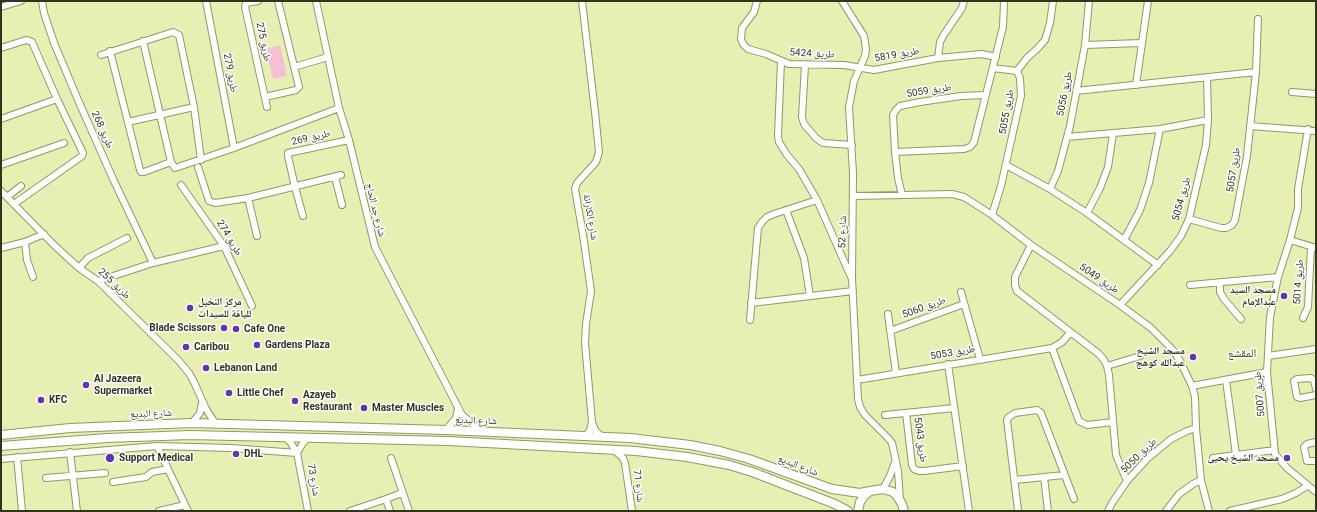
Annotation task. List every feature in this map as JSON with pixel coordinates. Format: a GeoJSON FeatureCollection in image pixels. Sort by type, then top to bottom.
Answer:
{"type":"FeatureCollection","features":[{"type":"Feature","properties":{"kind":"main road","name":"شارع البديع"},"geometry":{"type":"LineString","coordinates":[[1,435],[70,428],[192,423],[446,430],[586,436],[660,441],[720,451],[755,461],[832,489],[860,493],[883,489]]}},
{"type":"Feature","properties":{"kind":"main road"},"geometry":{"type":"LineString","coordinates":[[1,446],[148,436],[285,437],[464,442],[636,451],[687,457],[729,465],[752,472],[828,501],[848,511]]}},
{"type":"Feature","properties":{"kind":"main road"},"geometry":{"type":"LineString","coordinates":[[883,489],[893,492],[903,506]]}},
{"type":"Feature","properties":{"kind":"main road"},"geometry":{"type":"LineString","coordinates":[[858,511],[860,502],[870,491]]}},
{"type":"Feature","properties":{"kind":"street"},"geometry":{"type":"LineString","coordinates":[[1,7],[21,1]]}},
{"type":"Feature","properties":{"kind":"street","name":"طريق 268"},"geometry":{"type":"LineString","coordinates":[[42,1],[44,13],[54,43],[72,86],[114,181],[153,263]]}},
{"type":"Feature","properties":{"kind":"street","name":"طريق 279"},"geometry":{"type":"LineString","coordinates":[[206,1],[234,148]]}},
{"type":"Feature","properties":{"kind":"street","name":"طريق 275"},"geometry":{"type":"LineString","coordinates":[[258,1],[246,3],[245,7],[267,107]]}},
{"type":"Feature","properties":{"kind":"street"},"geometry":{"type":"LineString","coordinates":[[265,97],[298,90],[299,87],[278,1]]}},
{"type":"Feature","properties":{"kind":"street","name":"شارع جد الحاج"},"geometry":{"type":"LineString","coordinates":[[316,1],[339,108],[372,241],[377,254],[458,408],[468,421],[488,432]]}},
{"type":"Feature","properties":{"kind":"street","name":"شارع الكارانة"},"geometry":{"type":"LineString","coordinates":[[582,1],[599,152],[596,162],[577,183],[575,189],[591,291],[585,343],[592,422],[595,430],[602,437]]}},
{"type":"Feature","properties":{"kind":"street","name":"طريق 5424"},"geometry":{"type":"LineString","coordinates":[[757,1],[754,12],[742,28],[741,39],[743,44],[748,49],[766,54],[789,64],[844,65],[860,68]]}},
{"type":"Feature","properties":{"kind":"street","name":"شارع 52"},"geometry":{"type":"LineString","coordinates":[[842,1],[864,36],[866,42],[865,56],[854,82],[849,107],[852,145],[853,196],[852,291],[858,399],[860,407],[865,415],[888,438],[893,449],[903,506]]}},
{"type":"Feature","properties":{"kind":"street"},"geometry":{"type":"LineString","coordinates":[[938,58],[940,42],[962,8],[964,1]]}},
{"type":"Feature","properties":{"kind":"street"},"geometry":{"type":"LineString","coordinates":[[895,152],[964,149],[970,147],[974,142],[1003,27],[1004,1]]}},
{"type":"Feature","properties":{"kind":"street"},"geometry":{"type":"LineString","coordinates":[[993,68],[1018,71],[1027,58],[1044,40],[1050,23],[1053,1]]}},
{"type":"Feature","properties":{"kind":"street","name":"طريق 5056"},"geometry":{"type":"LineString","coordinates":[[1050,189],[1058,171],[1067,137],[1085,44],[1089,1]]}},
{"type":"Feature","properties":{"kind":"street"},"geometry":{"type":"LineString","coordinates":[[1136,85],[1148,1]]}},
{"type":"Feature","properties":{"kind":"street","name":"طريق 5057"},"geometry":{"type":"LineString","coordinates":[[1188,219],[1220,228],[1226,228],[1232,225],[1236,220],[1248,156],[1256,72],[1258,19]]}},
{"type":"Feature","properties":{"kind":"street"},"geometry":{"type":"LineString","coordinates":[[101,55],[173,32],[179,34],[194,108],[201,160]]}},
{"type":"Feature","properties":{"kind":"street"},"geometry":{"type":"LineString","coordinates":[[1,48],[27,40],[32,42],[83,155],[14,204]]}},
{"type":"Feature","properties":{"kind":"street"},"geometry":{"type":"LineString","coordinates":[[143,41],[171,162],[175,168],[234,148],[339,108]]}},
{"type":"Feature","properties":{"kind":"street"},"geometry":{"type":"LineString","coordinates":[[1085,44],[1141,42]]}},
{"type":"Feature","properties":{"kind":"street"},"geometry":{"type":"LineString","coordinates":[[110,52],[141,172],[171,162]]}},
{"type":"Feature","properties":{"kind":"street","name":"طريق 5819"},"geometry":{"type":"LineString","coordinates":[[860,68],[882,69],[938,58],[982,54],[996,57]]}},
{"type":"Feature","properties":{"kind":"street"},"geometry":{"type":"LineString","coordinates":[[294,67],[328,57]]}},
{"type":"Feature","properties":{"kind":"street"},"geometry":{"type":"LineString","coordinates":[[781,61],[779,142],[787,155],[799,169],[817,200],[852,278]]}},
{"type":"Feature","properties":{"kind":"street"},"geometry":{"type":"LineString","coordinates":[[805,65],[802,117],[804,124],[822,143],[852,145]]}},
{"type":"Feature","properties":{"kind":"street","name":"طريق 5055"},"geometry":{"type":"LineString","coordinates":[[992,215],[1000,191],[1022,96],[1018,71]]}},
{"type":"Feature","properties":{"kind":"street"},"geometry":{"type":"LineString","coordinates":[[1076,91],[1256,72]]}},
{"type":"Feature","properties":{"kind":"street","name":"طريق 5054"},"geometry":{"type":"LineString","coordinates":[[1120,305],[1170,251],[1181,236],[1188,219],[1206,146],[1208,120],[1207,77]]}},
{"type":"Feature","properties":{"kind":"street"},"geometry":{"type":"LineString","coordinates":[[1292,92],[1316,94]]}},
{"type":"Feature","properties":{"kind":"street","name":"طريق 5059"},"geometry":{"type":"LineString","coordinates":[[902,195],[898,178],[895,152],[893,115],[896,110],[900,106],[950,97],[985,95]]}},
{"type":"Feature","properties":{"kind":"street"},"geometry":{"type":"LineString","coordinates":[[1,118],[57,99]]}},
{"type":"Feature","properties":{"kind":"street"},"geometry":{"type":"LineString","coordinates":[[128,122],[194,108]]}},
{"type":"Feature","properties":{"kind":"street"},"geometry":{"type":"LineString","coordinates":[[1067,137],[1160,129],[1208,120]]}},
{"type":"Feature","properties":{"kind":"street"},"geometry":{"type":"LineString","coordinates":[[1250,126],[1308,129],[1316,131]]}},
{"type":"Feature","properties":{"kind":"street"},"geometry":{"type":"LineString","coordinates":[[1124,240],[1140,210],[1148,183],[1160,129]]}},
{"type":"Feature","properties":{"kind":"street","name":"طريق 5007"},"geometry":{"type":"LineString","coordinates":[[1308,129],[1298,189],[1298,208],[1290,240],[1278,277],[1270,317],[1267,372],[1275,454],[1282,463],[1307,486],[1316,492]]}},
{"type":"Feature","properties":{"kind":"street"},"geometry":{"type":"LineString","coordinates":[[1087,212],[1100,188],[1108,167],[1113,134]]}},
{"type":"Feature","properties":{"kind":"street","name":"طريق 269"},"geometry":{"type":"LineString","coordinates":[[303,216],[288,153],[348,140]]}},
{"type":"Feature","properties":{"kind":"street"},"geometry":{"type":"LineString","coordinates":[[1,166],[64,143]]}},
{"type":"Feature","properties":{"kind":"street"},"geometry":{"type":"LineString","coordinates":[[1006,165],[1050,189],[1087,212],[1158,265]]}},
{"type":"Feature","properties":{"kind":"street"},"geometry":{"type":"LineString","coordinates":[[198,167],[209,201],[215,203],[248,198],[338,176],[342,205]]}},
{"type":"Feature","properties":{"kind":"street","name":"طريق 274"},"geometry":{"type":"LineString","coordinates":[[181,185],[224,246],[252,306]]}},
{"type":"Feature","properties":{"kind":"street"},"geometry":{"type":"LineString","coordinates":[[7,197],[21,186]]}},
{"type":"Feature","properties":{"kind":"street","name":"طريق 255"},"geometry":{"type":"LineString","coordinates":[[1,191],[79,268],[98,281],[187,371],[215,424]]}},
{"type":"Feature","properties":{"kind":"street","name":"طريق 5049"},"geometry":{"type":"LineString","coordinates":[[853,196],[958,195],[969,200],[992,215],[1031,245],[1120,305],[1151,328],[1172,349],[1180,361],[1192,386],[1195,397],[1196,428],[1202,480],[1209,511]]}},
{"type":"Feature","properties":{"kind":"street"},"geometry":{"type":"LineString","coordinates":[[248,198],[256,236]]}},
{"type":"Feature","properties":{"kind":"street"},"geometry":{"type":"LineString","coordinates":[[750,320],[758,228],[767,217],[817,200]]}},
{"type":"Feature","properties":{"kind":"street"},"geometry":{"type":"LineString","coordinates":[[786,210],[804,258],[810,296]]}},
{"type":"Feature","properties":{"kind":"street"},"geometry":{"type":"LineString","coordinates":[[1,248],[25,242],[44,234]]}},
{"type":"Feature","properties":{"kind":"street"},"geometry":{"type":"LineString","coordinates":[[79,268],[88,258],[127,238]]}},
{"type":"Feature","properties":{"kind":"street"},"geometry":{"type":"LineString","coordinates":[[1290,240],[1314,247]]}},
{"type":"Feature","properties":{"kind":"street"},"geometry":{"type":"LineString","coordinates":[[25,242],[27,260],[33,277]]}},
{"type":"Feature","properties":{"kind":"street"},"geometry":{"type":"LineString","coordinates":[[1031,245],[1015,277],[1017,291],[1099,354],[1107,366],[1116,455],[1127,481]]}},
{"type":"Feature","properties":{"kind":"street"},"geometry":{"type":"LineString","coordinates":[[98,281],[153,263],[224,246]]}},
{"type":"Feature","properties":{"kind":"street","name":"طريق 5014"},"geometry":{"type":"LineString","coordinates":[[1303,318],[1308,307],[1314,247]]}},
{"type":"Feature","properties":{"kind":"street"},"geometry":{"type":"LineString","coordinates":[[1190,285],[1278,277]]}},
{"type":"Feature","properties":{"kind":"street"},"geometry":{"type":"LineString","coordinates":[[1220,282],[1220,292],[1241,319]]}},
{"type":"Feature","properties":{"kind":"street"},"geometry":{"type":"LineString","coordinates":[[751,303],[852,291]]}},
{"type":"Feature","properties":{"kind":"street"},"geometry":{"type":"LineString","coordinates":[[961,292],[980,359]]}},
{"type":"Feature","properties":{"kind":"street","name":"طريق 5060"},"geometry":{"type":"LineString","coordinates":[[890,331],[964,304]]}},
{"type":"Feature","properties":{"kind":"street","name":"طريق 5060"},"geometry":{"type":"LineString","coordinates":[[888,314],[896,373]]}},
{"type":"Feature","properties":{"kind":"street","name":"طريق 5053"},"geometry":{"type":"LineString","coordinates":[[857,380],[1052,348],[1062,342],[1070,333]]}},
{"type":"Feature","properties":{"kind":"street"},"geometry":{"type":"LineString","coordinates":[[1052,348],[1079,421],[1087,425],[1113,422]]}},
{"type":"Feature","properties":{"kind":"street"},"geometry":{"type":"LineString","coordinates":[[1268,356],[1316,349]]}},
{"type":"Feature","properties":{"kind":"street"},"geometry":{"type":"LineString","coordinates":[[1107,366],[1140,356]]}},
{"type":"Feature","properties":{"kind":"street"},"geometry":{"type":"LineString","coordinates":[[948,364],[969,511]]}},
{"type":"Feature","properties":{"kind":"street"},"geometry":{"type":"LineString","coordinates":[[1192,386],[1267,372]]}},
{"type":"Feature","properties":{"kind":"street"},"geometry":{"type":"LineString","coordinates":[[1316,389],[1312,378],[1297,379],[1294,381],[1297,397],[1300,398],[1316,395]]}},
{"type":"Feature","properties":{"kind":"street"},"geometry":{"type":"LineString","coordinates":[[1226,380],[1236,455]]}},
{"type":"Feature","properties":{"kind":"street"},"geometry":{"type":"LineString","coordinates":[[192,423],[200,414],[202,401]]}},
{"type":"Feature","properties":{"kind":"street"},"geometry":{"type":"LineString","coordinates":[[446,430],[456,418],[458,408]]}},
{"type":"Feature","properties":{"kind":"street","name":"طريق 5043"},"geometry":{"type":"LineString","coordinates":[[885,415],[954,408]]}},
{"type":"Feature","properties":{"kind":"street"},"geometry":{"type":"LineString","coordinates":[[1018,510],[1008,420],[1012,414],[1040,411],[1074,499]]}},
{"type":"Feature","properties":{"kind":"street","name":"طريق 5043"},"geometry":{"type":"LineString","coordinates":[[906,413],[912,465],[914,469],[924,471],[963,466]]}},
{"type":"Feature","properties":{"kind":"street","name":"شارع الكارانة"},"geometry":{"type":"LineString","coordinates":[[586,436],[590,430],[592,422]]}},
{"type":"Feature","properties":{"kind":"street","name":"طريق 5050"},"geometry":{"type":"LineString","coordinates":[[1108,511],[1108,508],[1127,481],[1148,459],[1183,432],[1196,428]]}},
{"type":"Feature","properties":{"kind":"street","name":"شارع 73"},"geometry":{"type":"LineString","coordinates":[[285,437],[294,446],[297,453],[308,511]]}},
{"type":"Feature","properties":{"kind":"street","name":"شارع 73"},"geometry":{"type":"LineString","coordinates":[[297,453],[308,438]]}},
{"type":"Feature","properties":{"kind":"street"},"geometry":{"type":"LineString","coordinates":[[1316,442],[1307,444],[1304,447],[1308,461],[1316,461]]}},
{"type":"Feature","properties":{"kind":"street"},"geometry":{"type":"LineString","coordinates":[[157,446],[186,508],[159,511]]}},
{"type":"Feature","properties":{"kind":"street"},"geometry":{"type":"LineString","coordinates":[[2,458],[157,446],[231,448],[297,453]]}},
{"type":"Feature","properties":{"kind":"street","name":"شارع 71"},"geometry":{"type":"LineString","coordinates":[[614,450],[623,458],[625,463],[632,511]]}},
{"type":"Feature","properties":{"kind":"street"},"geometry":{"type":"LineString","coordinates":[[1213,458],[1275,450]]}},
{"type":"Feature","properties":{"kind":"street","name":"شارع 71"},"geometry":{"type":"LineString","coordinates":[[625,463],[636,451]]}},
{"type":"Feature","properties":{"kind":"street"},"geometry":{"type":"LineString","coordinates":[[70,452],[77,511],[72,511]]}},
{"type":"Feature","properties":{"kind":"street"},"geometry":{"type":"LineString","coordinates":[[17,457],[22,511]]}},
{"type":"Feature","properties":{"kind":"street"},"geometry":{"type":"LineString","coordinates":[[391,458],[409,511]]}},
{"type":"Feature","properties":{"kind":"street"},"geometry":{"type":"LineString","coordinates":[[883,489],[896,461]]}},
{"type":"Feature","properties":{"kind":"street"},"geometry":{"type":"LineString","coordinates":[[113,482],[146,477],[152,472],[168,469]]}},
{"type":"Feature","properties":{"kind":"street"},"geometry":{"type":"LineString","coordinates":[[46,478],[105,473]]}},
{"type":"Feature","properties":{"kind":"street"},"geometry":{"type":"LineString","coordinates":[[1015,480],[1064,475]]}},
{"type":"Feature","properties":{"kind":"street"},"geometry":{"type":"LineString","coordinates":[[1044,477],[1048,511]]}},
{"type":"Feature","properties":{"kind":"street"},"geometry":{"type":"LineString","coordinates":[[1166,511],[1179,494],[1202,480]]}},
{"type":"Feature","properties":{"kind":"street"},"geometry":{"type":"LineString","coordinates":[[1230,511],[1282,499],[1307,486]]}},
{"type":"Feature","properties":{"kind":"street"},"geometry":{"type":"LineString","coordinates":[[350,511],[402,493]]}},
{"type":"Feature","properties":{"kind":"street"},"geometry":{"type":"LineString","coordinates":[[386,499],[390,511]]}},
{"type":"Feature","properties":{"kind":"shaded area"},"geometry":{"type":"Polygon","coordinates":[[[280,45],[287,76],[273,79],[266,49],[280,45]]]}},
{"type":"Feature","properties":{"kind":"place","name":"مسجد السيد عبدالإمام"},"geometry":{"type":"Point","coordinates":[1284,296]}},
{"type":"Feature","properties":{"kind":"place","name":"مركز النخيل للياقة للسيدات"},"geometry":{"type":"Point","coordinates":[190,308]}},
{"type":"Feature","properties":{"kind":"place","name":"Blade Scissors"},"geometry":{"type":"Point","coordinates":[224,328]}},
{"type":"Feature","properties":{"kind":"place","name":"Cafe One"},"geometry":{"type":"Point","coordinates":[236,329]}},
{"type":"Feature","properties":{"kind":"place","name":"Gardens Plaza"},"geometry":{"type":"Point","coordinates":[257,345]}},
{"type":"Feature","properties":{"kind":"place","name":"Caribou"},"geometry":{"type":"Point","coordinates":[186,347]}},
{"type":"Feature","properties":{"kind":"place","name":"مسجد الشيخ عبدالله كوهج"},"geometry":{"type":"Point","coordinates":[1193,357]}},
{"type":"Feature","properties":{"kind":"place","name":"Lebanon Land"},"geometry":{"type":"Point","coordinates":[206,368]}},
{"type":"Feature","properties":{"kind":"place","name":"Al Jazeera Supermarket"},"geometry":{"type":"Point","coordinates":[86,385]}},
{"type":"Feature","properties":{"kind":"place","name":"Little Chef"},"geometry":{"type":"Point","coordinates":[229,393]}},
{"type":"Feature","properties":{"kind":"place","name":"KFC"},"geometry":{"type":"Point","coordinates":[41,400]}},
{"type":"Feature","properties":{"kind":"place","name":"Azayeb Restaurant"},"geometry":{"type":"Point","coordinates":[295,401]}},
{"type":"Feature","properties":{"kind":"place","name":"Master Muscles"},"geometry":{"type":"Point","coordinates":[364,408]}},
{"type":"Feature","properties":{"kind":"place","name":"DHL"},"geometry":{"type":"Point","coordinates":[236,454]}},
{"type":"Feature","properties":{"kind":"place","name":"Support Medical"},"geometry":{"type":"Point","coordinates":[110,458]}},
{"type":"Feature","properties":{"kind":"place","name":"مسجد الشيخ يحيى"},"geometry":{"type":"Point","coordinates":[1287,458]}},
{"type":"Feature","properties":{"kind":"district","name":"المقشع"},"geometry":{"type":"Point","coordinates":[1242,354]}}]}
